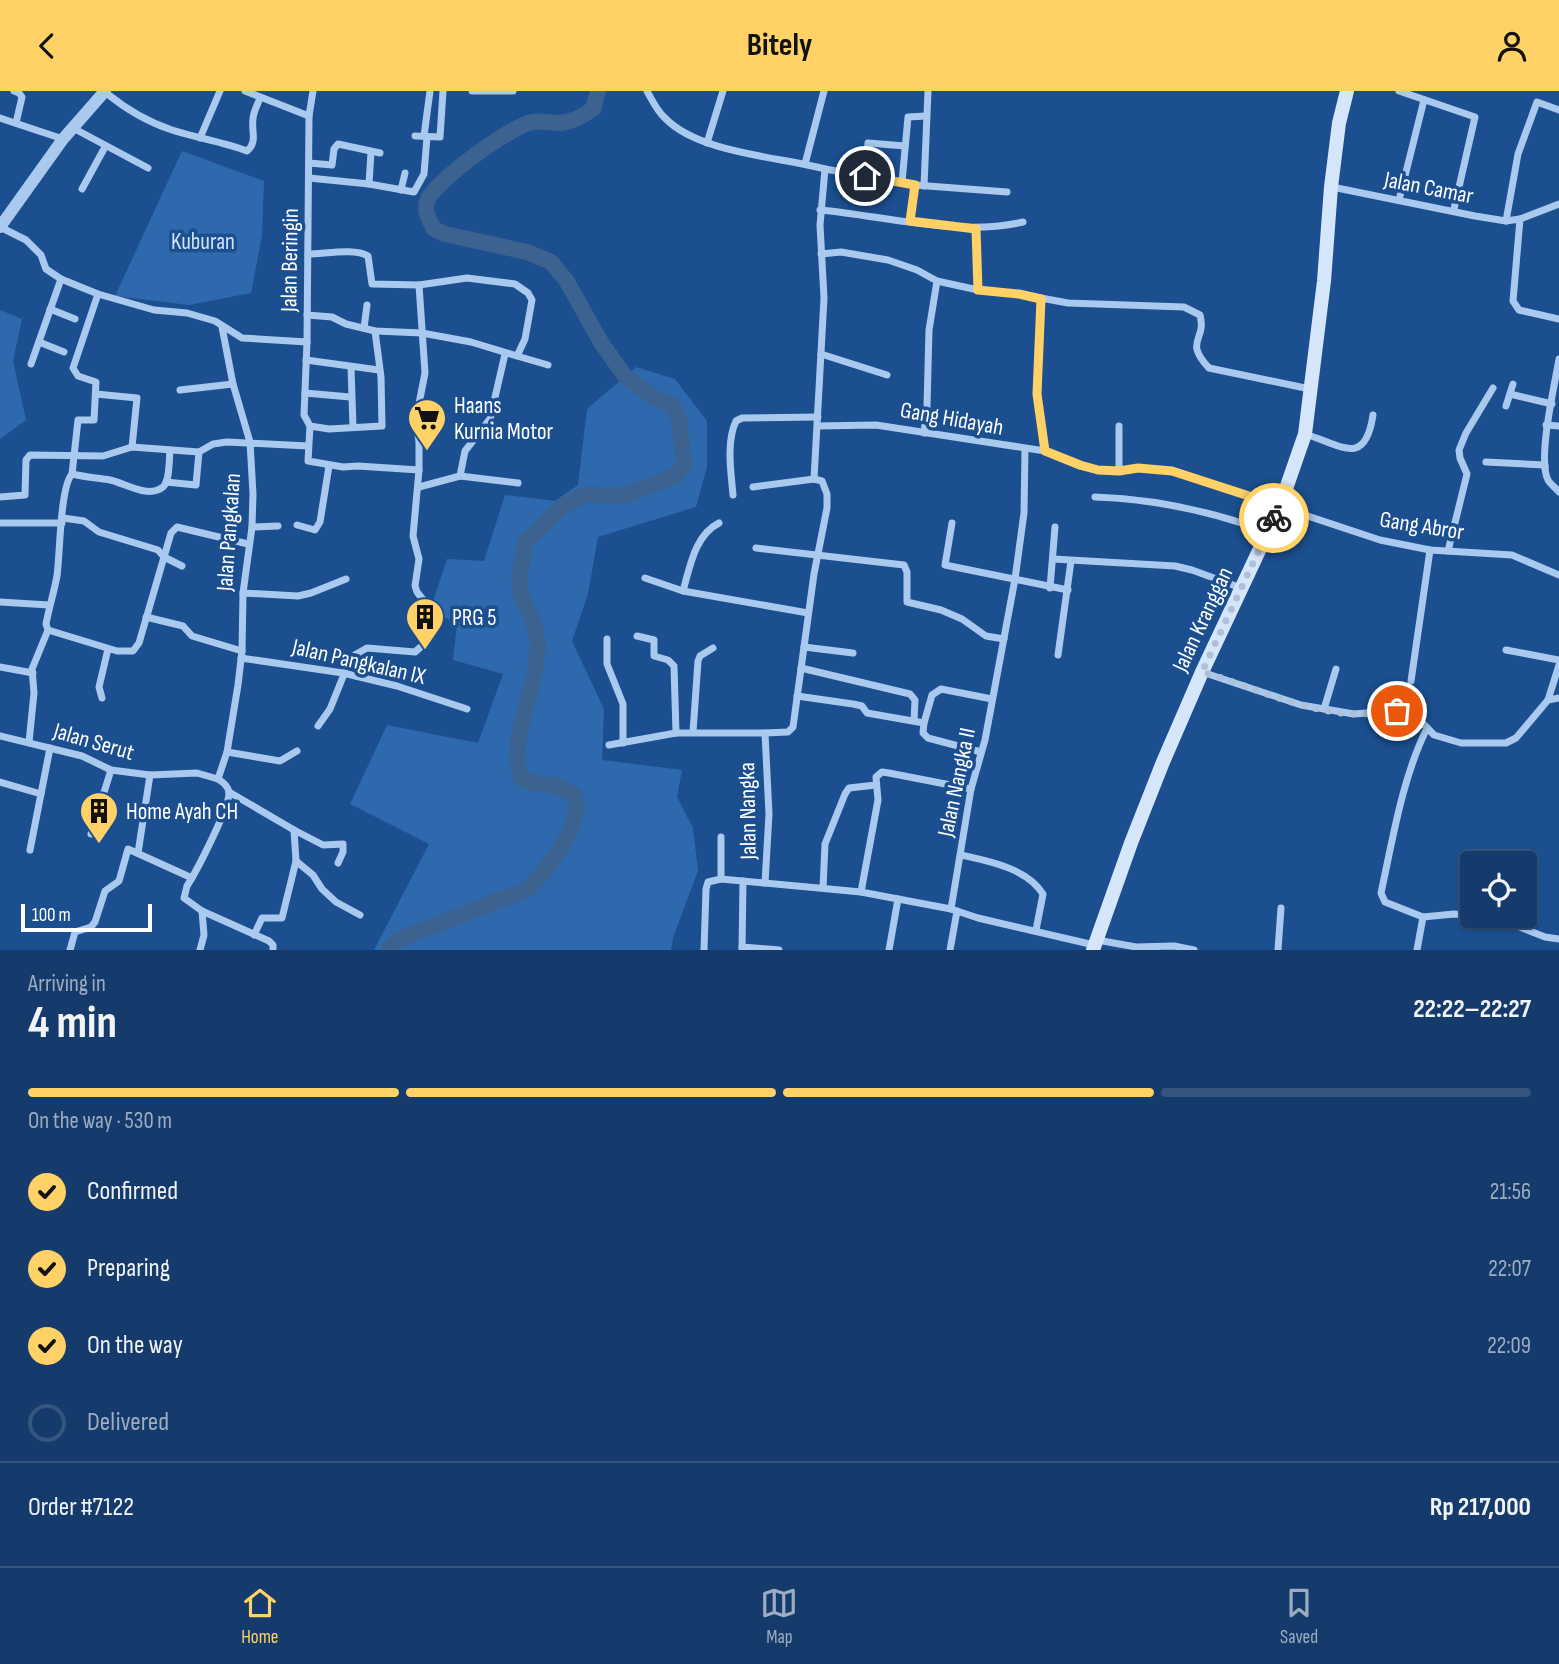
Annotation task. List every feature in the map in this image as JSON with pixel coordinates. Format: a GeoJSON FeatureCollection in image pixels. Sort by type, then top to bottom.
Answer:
{"type":"FeatureCollection","features":[{"type":"Feature","properties":{"kind":"main road","name":"Jalan Kranggan"},"geometry":{"type":"LineString","coordinates":[[1095,945],[1140,820],[1202,672],[1280,506],[1305,434],[1324,281],[1331,187],[1339,123],[1347,91]]}},
{"type":"Feature","properties":{"kind":"street"},"geometry":{"type":"LineString","coordinates":[[14,91],[22,97],[16,123]]}},
{"type":"Feature","properties":{"kind":"street"},"geometry":{"type":"LineString","coordinates":[[31,364],[61,279],[46,269],[41,255],[26,240],[0,227],[63,139],[104,91],[122,105],[155,123],[249,151],[254,131],[252,121],[260,98]]}},
{"type":"Feature","properties":{"kind":"street"},"geometry":{"type":"LineString","coordinates":[[200,138],[220,91]]}},
{"type":"Feature","properties":{"kind":"street"},"geometry":{"type":"LineString","coordinates":[[244,91],[309,116]]}},
{"type":"Feature","properties":{"kind":"street","name":"Jalan Beringin"},"geometry":{"type":"LineString","coordinates":[[61,279],[97,294],[154,310],[187,313],[215,321],[242,338],[307,342],[309,116],[313,91]]}},
{"type":"Feature","properties":{"kind":"street"},"geometry":{"type":"LineString","coordinates":[[309,178],[414,192],[424,174],[430,91]]}},
{"type":"Feature","properties":{"kind":"street"},"geometry":{"type":"LineString","coordinates":[[415,136],[441,135],[443,91]]}},
{"type":"Feature","properties":{"kind":"street"},"geometry":{"type":"LineString","coordinates":[[472,91],[509,92]]}},
{"type":"Feature","properties":{"kind":"street"},"geometry":{"type":"LineString","coordinates":[[647,91],[671,124],[707,143],[764,157],[915,185],[1007,192]]}},
{"type":"Feature","properties":{"kind":"street"},"geometry":{"type":"LineString","coordinates":[[806,164],[824,91]]}},
{"type":"Feature","properties":{"kind":"street"},"geometry":{"type":"LineString","coordinates":[[924,186],[928,91]]}},
{"type":"Feature","properties":{"kind":"street"},"geometry":{"type":"LineString","coordinates":[[707,143],[723,92]]}},
{"type":"Feature","properties":{"kind":"street"},"geometry":{"type":"LineString","coordinates":[[1403,92],[1475,117],[1454,209]]}},
{"type":"Feature","properties":{"kind":"street"},"geometry":{"type":"LineString","coordinates":[[1400,196],[1424,100]]}},
{"type":"Feature","properties":{"kind":"street"},"geometry":{"type":"LineString","coordinates":[[1506,221],[1518,154],[1537,102],[1559,110]]}},
{"type":"Feature","properties":{"kind":"street"},"geometry":{"type":"LineString","coordinates":[[902,182],[908,117],[926,116]]}},
{"type":"Feature","properties":{"kind":"street"},"geometry":{"type":"LineString","coordinates":[[0,118],[63,139]]}},
{"type":"Feature","properties":{"kind":"street"},"geometry":{"type":"LineString","coordinates":[[73,128],[148,168]]}},
{"type":"Feature","properties":{"kind":"street"},"geometry":{"type":"LineString","coordinates":[[865,176],[868,143],[905,146]]}},
{"type":"Feature","properties":{"kind":"street"},"geometry":{"type":"LineString","coordinates":[[309,163],[332,165],[334,149],[338,144],[376,152],[369,184]]}},
{"type":"Feature","properties":{"kind":"street"},"geometry":{"type":"LineString","coordinates":[[82,189],[106,147]]}},
{"type":"Feature","properties":{"kind":"street"},"geometry":{"type":"LineString","coordinates":[[753,487],[814,479],[824,298],[820,210],[825,169]]}},
{"type":"Feature","properties":{"kind":"street"},"geometry":{"type":"LineString","coordinates":[[401,190],[405,173]]}},
{"type":"Feature","properties":{"kind":"street"},"geometry":{"type":"LineString","coordinates":[[910,221],[915,185]]}},
{"type":"Feature","properties":{"kind":"street","name":"Jalan Camar"},"geometry":{"type":"LineString","coordinates":[[1331,187],[1506,221],[1520,219],[1559,204]]}},
{"type":"Feature","properties":{"kind":"street"},"geometry":{"type":"LineString","coordinates":[[820,210],[976,229],[1023,222]]}},
{"type":"Feature","properties":{"kind":"street"},"geometry":{"type":"LineString","coordinates":[[1520,219],[1513,302],[1519,310],[1559,319]]}},
{"type":"Feature","properties":{"kind":"street"},"geometry":{"type":"LineString","coordinates":[[976,229],[978,290]]}},
{"type":"Feature","properties":{"kind":"street"},"geometry":{"type":"LineString","coordinates":[[821,254],[841,251],[888,260],[917,270],[937,281],[978,290],[1085,304],[1193,309],[1200,315],[1202,322],[1196,345],[1197,356],[1209,369],[1310,389]]}},
{"type":"Feature","properties":{"kind":"street"},"geometry":{"type":"LineString","coordinates":[[308,254],[362,253],[368,256],[372,284],[419,285],[467,278],[515,284],[528,293],[532,300],[525,339],[517,356]]}},
{"type":"Feature","properties":{"kind":"street"},"geometry":{"type":"LineString","coordinates":[[924,433],[929,330],[937,281]]}},
{"type":"Feature","properties":{"kind":"street"},"geometry":{"type":"LineString","coordinates":[[318,726],[330,709],[351,657],[367,648],[415,652],[423,645],[428,615],[425,602],[415,586],[419,559],[413,536],[419,487],[416,419],[425,373],[419,285]]}},
{"type":"Feature","properties":{"kind":"street"},"geometry":{"type":"LineString","coordinates":[[29,742],[34,693],[32,669],[48,631],[46,624],[57,578],[62,521],[68,479],[72,474],[78,420],[94,420],[96,382],[78,376],[73,368],[97,294]]}},
{"type":"Feature","properties":{"kind":"street"},"geometry":{"type":"LineString","coordinates":[[1041,299],[1037,394],[1045,451]]}},
{"type":"Feature","properties":{"kind":"street"},"geometry":{"type":"LineString","coordinates":[[364,328],[367,305]]}},
{"type":"Feature","properties":{"kind":"street"},"geometry":{"type":"LineString","coordinates":[[50,309],[75,319]]}},
{"type":"Feature","properties":{"kind":"street"},"geometry":{"type":"LineString","coordinates":[[307,315],[332,317],[346,324],[375,331],[422,333],[471,342],[548,365]]}},
{"type":"Feature","properties":{"kind":"street","name":"Jalan Pangkalan"},"geometry":{"type":"LineString","coordinates":[[218,779],[227,752],[241,655],[243,593],[252,527],[253,494],[250,442],[233,384],[222,327]]}},
{"type":"Feature","properties":{"kind":"street"},"geometry":{"type":"LineString","coordinates":[[310,426],[329,429],[382,426],[375,331]]}},
{"type":"Feature","properties":{"kind":"street"},"geometry":{"type":"LineString","coordinates":[[39,342],[64,352]]}},
{"type":"Feature","properties":{"kind":"street"},"geometry":{"type":"LineString","coordinates":[[307,342],[304,415],[310,426],[309,461],[329,465],[419,470]]}},
{"type":"Feature","properties":{"kind":"street"},"geometry":{"type":"LineString","coordinates":[[460,476],[465,451],[490,419],[505,354]]}},
{"type":"Feature","properties":{"kind":"street"},"geometry":{"type":"LineString","coordinates":[[821,355],[887,375]]}},
{"type":"Feature","properties":{"kind":"street"},"geometry":{"type":"LineString","coordinates":[[1545,469],[1546,425],[1559,359]]}},
{"type":"Feature","properties":{"kind":"street"},"geometry":{"type":"LineString","coordinates":[[306,360],[380,374]]}},
{"type":"Feature","properties":{"kind":"street"},"geometry":{"type":"LineString","coordinates":[[351,367],[353,426]]}},
{"type":"Feature","properties":{"kind":"street"},"geometry":{"type":"LineString","coordinates":[[180,390],[233,384]]}},
{"type":"Feature","properties":{"kind":"street"},"geometry":{"type":"LineString","coordinates":[[1506,406],[1513,384]]}},
{"type":"Feature","properties":{"kind":"street"},"geometry":{"type":"LineString","coordinates":[[1448,551],[1467,474],[1459,450],[1493,388]]}},
{"type":"Feature","properties":{"kind":"street"},"geometry":{"type":"LineString","coordinates":[[305,393],[350,397]]}},
{"type":"Feature","properties":{"kind":"street"},"geometry":{"type":"LineString","coordinates":[[96,394],[137,398],[132,447]]}},
{"type":"Feature","properties":{"kind":"street"},"geometry":{"type":"LineString","coordinates":[[1510,394],[1552,404]]}},
{"type":"Feature","properties":{"kind":"street"},"geometry":{"type":"LineString","coordinates":[[1305,434],[1354,449],[1366,442],[1373,415]]}},
{"type":"Feature","properties":{"kind":"street"},"geometry":{"type":"LineString","coordinates":[[733,495],[731,463],[733,427],[736,421],[742,418],[818,417]]}},
{"type":"Feature","properties":{"kind":"street","name":"Gang Hidayah"},"geometry":{"type":"LineString","coordinates":[[818,426],[876,425],[1045,451],[1098,470],[1138,468],[1172,471],[1280,506]]}},
{"type":"Feature","properties":{"kind":"street"},"geometry":{"type":"LineString","coordinates":[[1546,425],[1559,426]]}},
{"type":"Feature","properties":{"kind":"street"},"geometry":{"type":"LineString","coordinates":[[1119,426],[1119,471]]}},
{"type":"Feature","properties":{"kind":"street"},"geometry":{"type":"LineString","coordinates":[[0,497],[25,495],[27,457],[103,456],[132,447],[199,451],[212,444],[250,442],[308,446]]}},
{"type":"Feature","properties":{"kind":"street"},"geometry":{"type":"LineString","coordinates":[[72,474],[114,481],[135,489],[160,489],[166,482],[170,450]]}},
{"type":"Feature","properties":{"kind":"street","name":"Jalan Nangka II"},"geometry":{"type":"LineString","coordinates":[[950,950],[971,789],[1000,664],[1015,579],[1024,513],[1025,450]]}},
{"type":"Feature","properties":{"kind":"street"},"geometry":{"type":"LineString","coordinates":[[166,482],[196,485],[199,451]]}},
{"type":"Feature","properties":{"kind":"street"},"geometry":{"type":"LineString","coordinates":[[1486,462],[1545,464],[1548,480],[1559,492]]}},
{"type":"Feature","properties":{"kind":"street"},"geometry":{"type":"LineString","coordinates":[[297,525],[315,530],[320,521],[329,465]]}},
{"type":"Feature","properties":{"kind":"street"},"geometry":{"type":"LineString","coordinates":[[419,487],[460,476],[518,484]]}},
{"type":"Feature","properties":{"kind":"street","name":"Jalan Nangka"},"geometry":{"type":"LineString","coordinates":[[814,479],[822,481],[827,493],[827,508],[817,554],[792,730],[765,733],[768,814],[765,883],[861,892],[954,910],[1095,945],[1136,949],[1174,946],[1194,950]]}},
{"type":"Feature","properties":{"kind":"street"},"geometry":{"type":"LineString","coordinates":[[1095,498],[1132,498],[1191,508],[1268,532]]}},
{"type":"Feature","properties":{"kind":"street","name":"Gang Abror"},"geometry":{"type":"LineString","coordinates":[[1280,506],[1380,541],[1430,550],[1513,555],[1559,575]]}},
{"type":"Feature","properties":{"kind":"street"},"geometry":{"type":"LineString","coordinates":[[1,523],[84,521],[99,532],[158,550],[164,557],[182,566]]}},
{"type":"Feature","properties":{"kind":"street"},"geometry":{"type":"LineString","coordinates":[[683,591],[701,538],[708,529],[719,523]]}},
{"type":"Feature","properties":{"kind":"street"},"geometry":{"type":"LineString","coordinates":[[952,523],[945,565],[1068,590]]}},
{"type":"Feature","properties":{"kind":"street"},"geometry":{"type":"LineString","coordinates":[[252,527],[278,526]]}},
{"type":"Feature","properties":{"kind":"street"},"geometry":{"type":"LineString","coordinates":[[48,631],[108,649],[133,651],[139,643],[171,533],[177,527],[248,544]]}},
{"type":"Feature","properties":{"kind":"street"},"geometry":{"type":"LineString","coordinates":[[1049,588],[1055,527]]}},
{"type":"Feature","properties":{"kind":"street"},"geometry":{"type":"LineString","coordinates":[[756,548],[904,565],[907,572],[907,602],[953,614],[976,631],[1004,639]]}},
{"type":"Feature","properties":{"kind":"street"},"geometry":{"type":"LineString","coordinates":[[1411,681],[1430,550]]}},
{"type":"Feature","properties":{"kind":"street"},"geometry":{"type":"LineString","coordinates":[[1053,559],[1175,566],[1241,589]]}},
{"type":"Feature","properties":{"kind":"street"},"geometry":{"type":"LineString","coordinates":[[1058,655],[1071,561]]}},
{"type":"Feature","properties":{"kind":"street"},"geometry":{"type":"LineString","coordinates":[[645,578],[683,591],[808,613]]}},
{"type":"Feature","properties":{"kind":"street"},"geometry":{"type":"LineString","coordinates":[[243,593],[298,596],[346,579]]}},
{"type":"Feature","properties":{"kind":"street"},"geometry":{"type":"LineString","coordinates":[[0,602],[49,605]]}},
{"type":"Feature","properties":{"kind":"street","name":"Jalan Pangkalan IX"},"geometry":{"type":"LineString","coordinates":[[146,617],[183,626],[192,636],[241,655],[343,673],[397,686],[467,709]]}},
{"type":"Feature","properties":{"kind":"street"},"geometry":{"type":"LineString","coordinates":[[637,636],[654,640],[654,656],[668,660],[674,666],[676,733]]}},
{"type":"Feature","properties":{"kind":"street"},"geometry":{"type":"LineString","coordinates":[[607,639],[607,664],[623,704],[623,743]]}},
{"type":"Feature","properties":{"kind":"street"},"geometry":{"type":"LineString","coordinates":[[693,732],[698,661],[700,656],[713,647]]}},
{"type":"Feature","properties":{"kind":"street"},"geometry":{"type":"LineString","coordinates":[[804,647],[853,653]]}},
{"type":"Feature","properties":{"kind":"street"},"geometry":{"type":"LineString","coordinates":[[102,698],[99,687],[108,649]]}},
{"type":"Feature","properties":{"kind":"street"},"geometry":{"type":"LineString","coordinates":[[1202,672],[1301,705],[1354,714],[1405,712],[1418,716],[1434,736],[1461,743],[1506,743],[1516,738],[1548,700],[1559,662],[1506,650]]}},
{"type":"Feature","properties":{"kind":"street"},"geometry":{"type":"LineString","coordinates":[[0,667],[33,673]]}},
{"type":"Feature","properties":{"kind":"street"},"geometry":{"type":"LineString","coordinates":[[801,669],[910,694],[915,700],[914,721]]}},
{"type":"Feature","properties":{"kind":"street"},"geometry":{"type":"LineString","coordinates":[[1324,709],[1336,669]]}},
{"type":"Feature","properties":{"kind":"street"},"geometry":{"type":"LineString","coordinates":[[981,752],[928,739],[923,733],[924,723],[932,695],[941,688],[992,699]]}},
{"type":"Feature","properties":{"kind":"street"},"geometry":{"type":"LineString","coordinates":[[797,696],[862,706],[867,713],[924,723]]}},
{"type":"Feature","properties":{"kind":"street"},"geometry":{"type":"LineString","coordinates":[[1548,700],[1559,698]]}},
{"type":"Feature","properties":{"kind":"street"},"geometry":{"type":"LineString","coordinates":[[1427,728],[1400,807],[1381,893],[1385,902],[1423,917],[1454,914],[1497,918],[1545,937],[1559,939]]}},
{"type":"Feature","properties":{"kind":"street"},"geometry":{"type":"LineString","coordinates":[[609,745],[676,733],[765,733]]}},
{"type":"Feature","properties":{"kind":"street","name":"Jalan Serut"},"geometry":{"type":"LineString","coordinates":[[0,736],[82,756],[111,770],[150,775],[188,773],[218,779]]}},
{"type":"Feature","properties":{"kind":"street"},"geometry":{"type":"LineString","coordinates":[[30,850],[50,748]]}},
{"type":"Feature","properties":{"kind":"street"},"geometry":{"type":"LineString","coordinates":[[227,752],[280,761],[297,751]]}},
{"type":"Feature","properties":{"kind":"street"},"geometry":{"type":"LineString","coordinates":[[91,834],[111,770]]}},
{"type":"Feature","properties":{"kind":"street"},"geometry":{"type":"LineString","coordinates":[[861,892],[876,811],[876,777],[882,772],[971,789]]}},
{"type":"Feature","properties":{"kind":"street"},"geometry":{"type":"LineString","coordinates":[[138,853],[150,775]]}},
{"type":"Feature","properties":{"kind":"street"},"geometry":{"type":"LineString","coordinates":[[218,779],[225,784],[229,792],[294,831],[323,845],[343,844],[338,863]]}},
{"type":"Feature","properties":{"kind":"street"},"geometry":{"type":"LineString","coordinates":[[0,782],[41,794]]}},
{"type":"Feature","properties":{"kind":"street"},"geometry":{"type":"LineString","coordinates":[[823,888],[825,844],[845,793],[856,786],[876,785]]}},
{"type":"Feature","properties":{"kind":"street"},"geometry":{"type":"LineString","coordinates":[[229,792],[225,809],[187,886],[184,898],[202,911],[269,941],[274,950]]}},
{"type":"Feature","properties":{"kind":"street"},"geometry":{"type":"LineString","coordinates":[[254,935],[262,918],[282,918],[296,861],[294,831]]}},
{"type":"Feature","properties":{"kind":"street"},"geometry":{"type":"LineString","coordinates":[[721,837],[721,879]]}},
{"type":"Feature","properties":{"kind":"street"},"geometry":{"type":"LineString","coordinates":[[70,950],[75,932],[91,927],[105,891],[119,881],[128,849],[192,878]]}},
{"type":"Feature","properties":{"kind":"street"},"geometry":{"type":"LineString","coordinates":[[961,855],[1012,869],[1039,888],[1043,894],[1036,930]]}},
{"type":"Feature","properties":{"kind":"street"},"geometry":{"type":"LineString","coordinates":[[296,861],[313,875],[322,889],[336,902],[360,915]]}},
{"type":"Feature","properties":{"kind":"street"},"geometry":{"type":"LineString","coordinates":[[704,950],[708,882],[721,879],[765,883]]}},
{"type":"Feature","properties":{"kind":"street"},"geometry":{"type":"LineString","coordinates":[[743,881],[742,949],[779,950]]}},
{"type":"Feature","properties":{"kind":"street"},"geometry":{"type":"LineString","coordinates":[[889,950],[898,899]]}},
{"type":"Feature","properties":{"kind":"street"},"geometry":{"type":"LineString","coordinates":[[1278,950],[1281,908]]}},
{"type":"Feature","properties":{"kind":"street"},"geometry":{"type":"LineString","coordinates":[[200,950],[204,935],[202,911]]}},
{"type":"Feature","properties":{"kind":"street"},"geometry":{"type":"LineString","coordinates":[[1417,950],[1423,917]]}},
{"type":"Feature","properties":{"kind":"green space","name":"Kuburan"},"geometry":{"type":"Polygon","coordinates":[[[182,151],[264,181],[262,236],[251,293],[189,305],[115,296],[182,151]]]}},
{"type":"Feature","properties":{"kind":"green space"},"geometry":{"type":"Polygon","coordinates":[[[0,310],[22,319],[13,361],[26,420],[0,439],[0,310]]]}},
{"type":"Feature","properties":{"kind":"green space"},"geometry":{"type":"Polygon","coordinates":[[[636,367],[675,379],[707,421],[707,467],[696,507],[598,537],[588,594],[572,641],[604,709],[602,760],[682,770],[677,797],[693,828],[698,871],[671,950],[374,950],[429,844],[350,804],[387,725],[478,743],[503,674],[453,660],[457,624],[430,610],[447,559],[484,561],[505,495],[555,501],[578,485],[587,409],[636,367]]]}},
{"type":"Feature","properties":{"kind":"waterway"},"geometry":{"type":"LineString","coordinates":[[388,950],[398,940],[528,889],[545,870],[570,832],[576,807],[574,795],[558,786],[531,783],[521,778],[517,760],[519,735],[535,671],[538,644],[534,623],[522,599],[519,579],[525,543],[563,506],[586,494],[622,496],[676,476],[684,465],[679,418],[672,405],[653,397],[625,376],[602,344],[566,280],[551,262],[527,252],[445,234],[434,229],[427,215],[428,199],[434,190],[476,155],[508,133],[532,122],[563,123],[581,117],[593,109],[598,91]]}},
{"type":"Feature","properties":{"kind":"way so far"},"geometry":{"type":"LineString","coordinates":[[1274,518],[1202,672],[1301,705],[1354,714],[1397,711]]}},
{"type":"Feature","properties":{"kind":"place","name":"Haans Kurnia Motor"},"geometry":{"type":"Point","coordinates":[427,452]}},
{"type":"Feature","properties":{"kind":"place","name":"PRG 5"},"geometry":{"type":"Point","coordinates":[425,651]}},
{"type":"Feature","properties":{"kind":"place","name":"Home Ayah CH"},"geometry":{"type":"Point","coordinates":[99,845]}},
{"type":"Feature","properties":{"kind":"route"},"geometry":{"type":"LineString","coordinates":[[865,176],[915,185],[910,221],[976,229],[978,290],[1041,299],[1037,394],[1045,451],[1098,470],[1138,468],[1172,471],[1280,506],[1274,518]]}}]}
